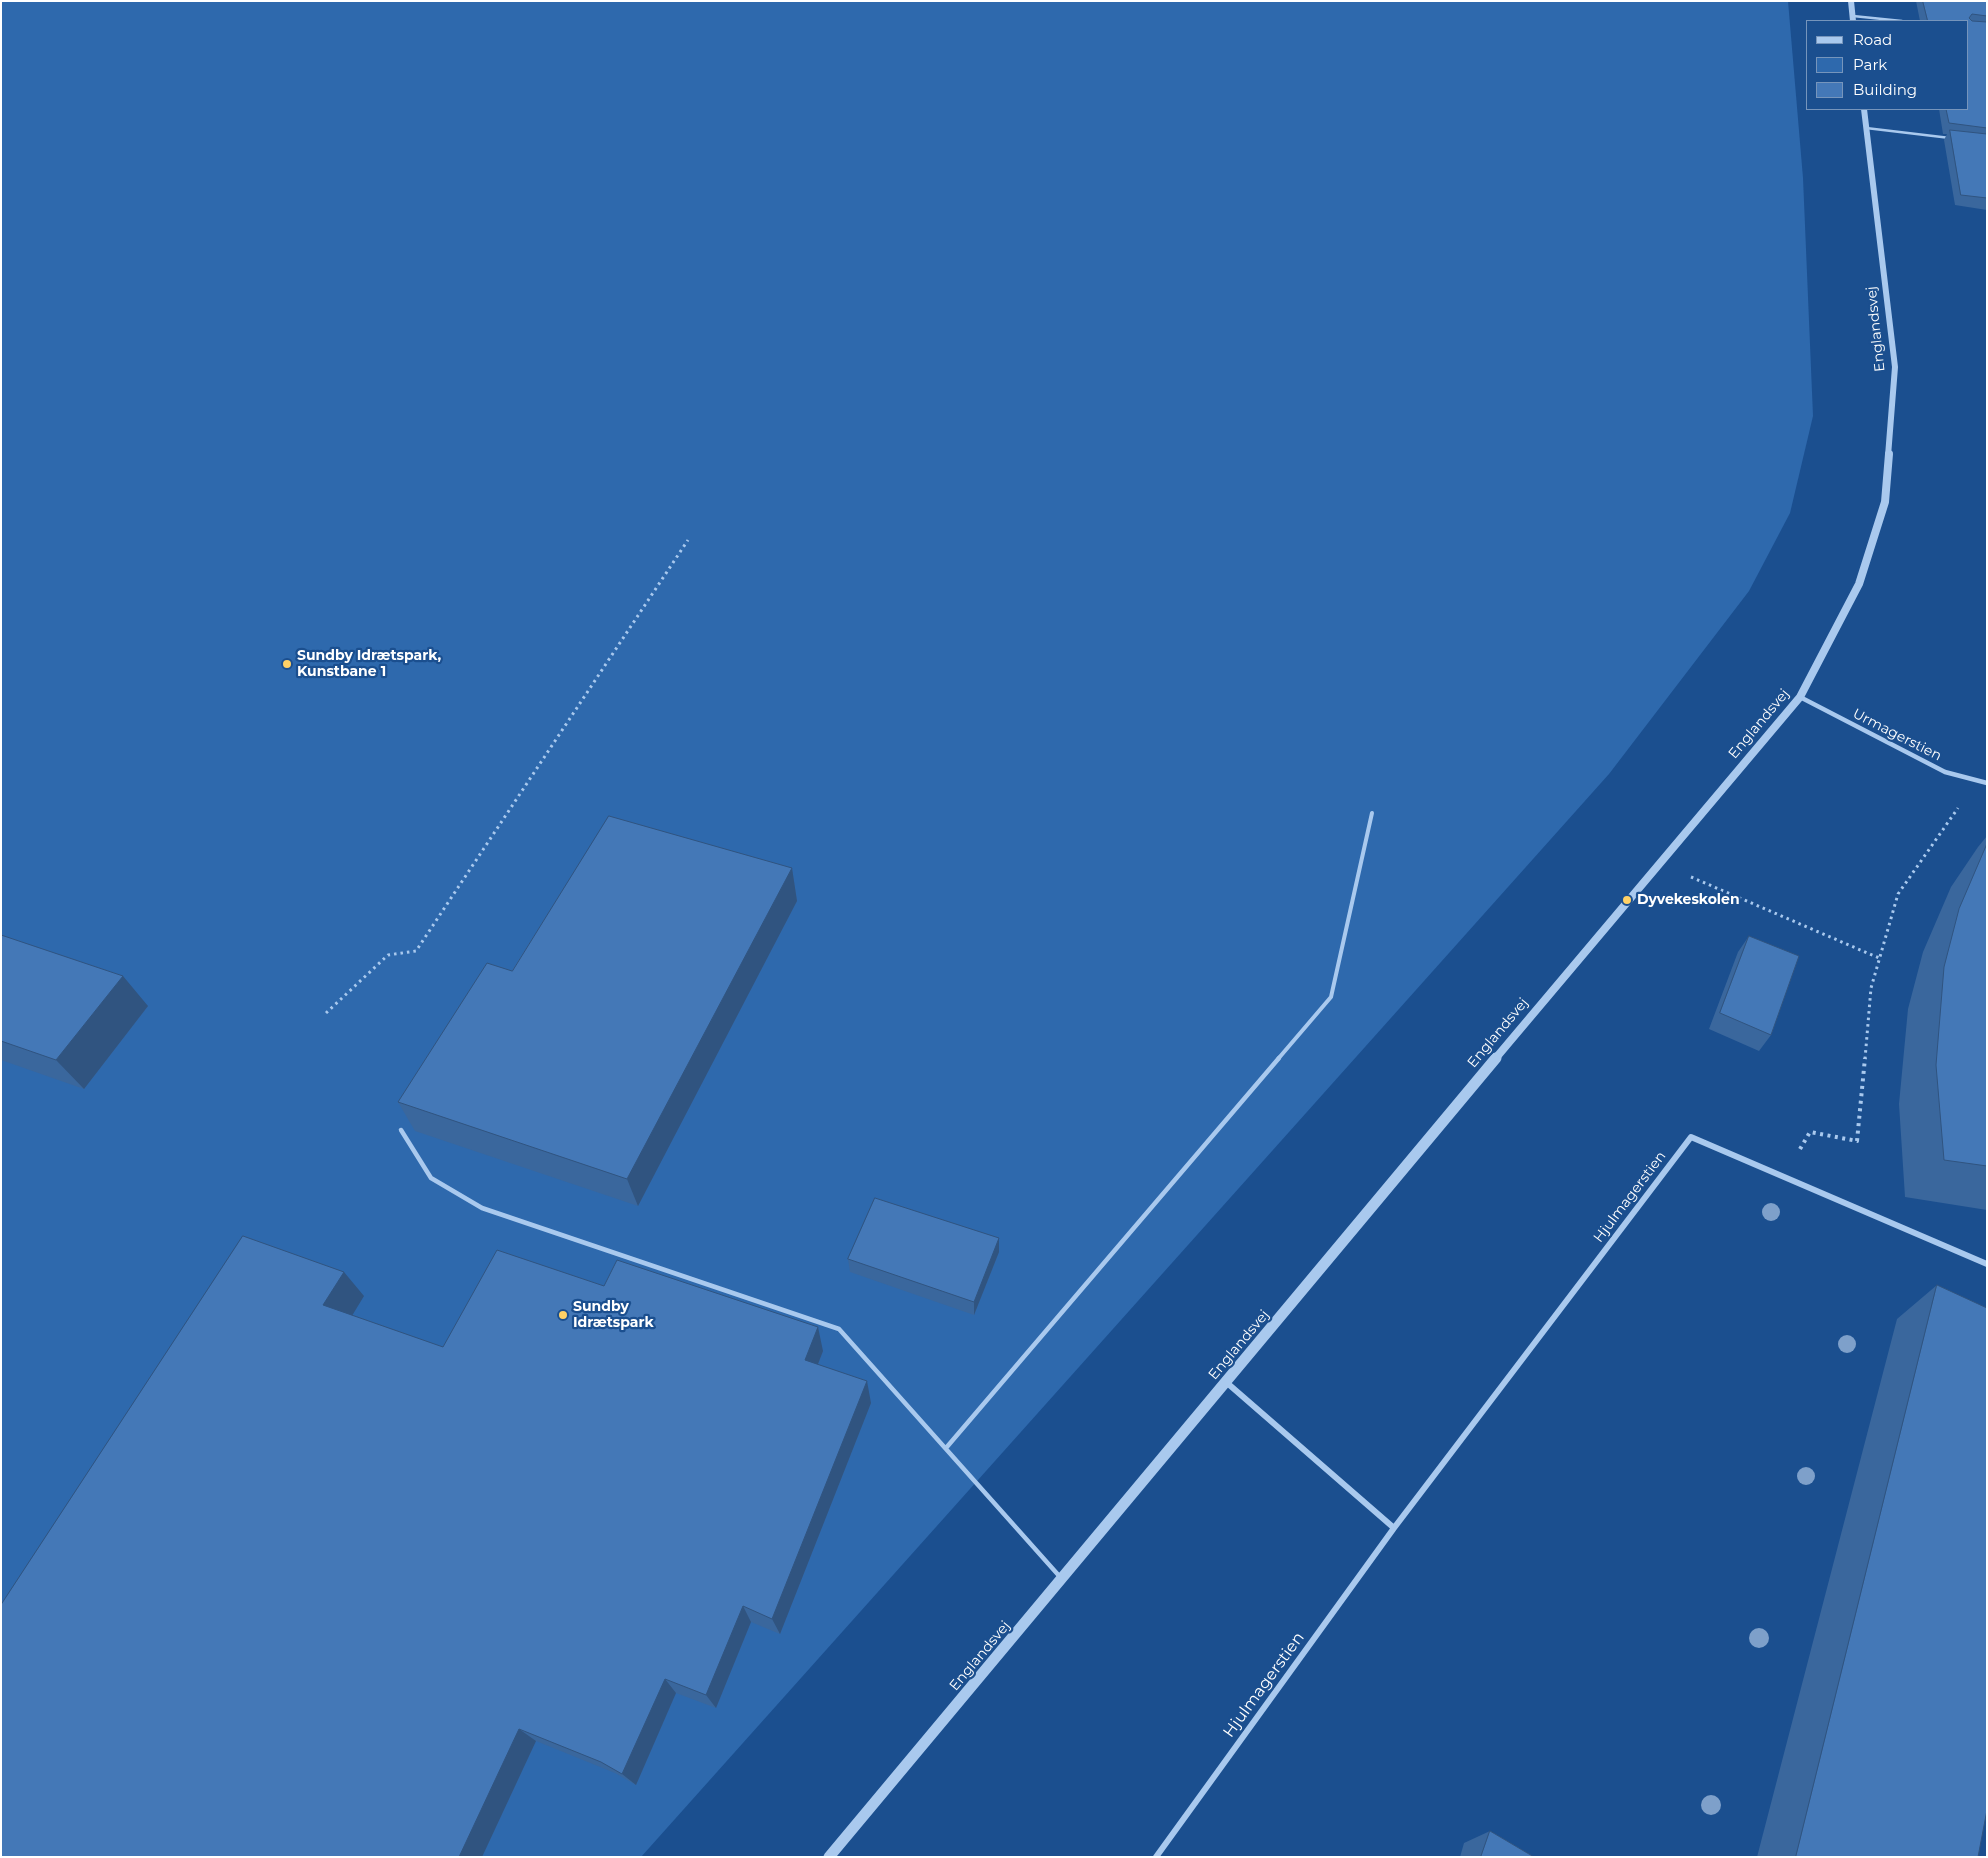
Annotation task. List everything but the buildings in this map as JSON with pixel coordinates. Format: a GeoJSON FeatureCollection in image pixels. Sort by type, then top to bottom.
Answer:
{"type":"FeatureCollection","features":[{"type":"Feature","properties":{"kind":"street"},"geometry":{"type":"LineString","coordinates":[[1851,1],[1853,19]]}},
{"type":"Feature","properties":{"kind":"street","name":"Englandsvej"},"geometry":{"type":"LineString","coordinates":[[829,1857],[1062,1580],[1658,863],[1800,698],[1859,584],[1885,502],[1896,367],[1864,110]]}},
{"type":"Feature","properties":{"kind":"street","name":"Urmagerstien"},"geometry":{"type":"LineString","coordinates":[[1800,698],[1945,772],[1987,783]]}},
{"type":"Feature","properties":{"kind":"street","name":"Hjulmagerstien"},"geometry":{"type":"LineString","coordinates":[[1156,1857],[1394,1528],[1691,1137],[1786,1176],[1987,1264]]}},
{"type":"Feature","properties":{"kind":"street"},"geometry":{"type":"LineString","coordinates":[[1226,1382],[1394,1528]]}},
{"type":"Feature","properties":{"kind":"lane"},"geometry":{"type":"LineString","coordinates":[[1853,19],[1878,20]]}},
{"type":"Feature","properties":{"kind":"lane"},"geometry":{"type":"LineString","coordinates":[[1866,128],[1959,139]]}},
{"type":"Feature","properties":{"kind":"lane"},"geometry":{"type":"LineString","coordinates":[[946,1448],[1331,997],[1372,813]]}},
{"type":"Feature","properties":{"kind":"lane"},"geometry":{"type":"LineString","coordinates":[[401,1130],[431,1178],[482,1208],[839,1329],[1062,1580]]}},
{"type":"Feature","properties":{"kind":"path"},"geometry":{"type":"LineString","coordinates":[[326,1013],[388,955],[416,951],[688,540]]}},
{"type":"Feature","properties":{"kind":"path"},"geometry":{"type":"LineString","coordinates":[[1786,1176],[1810,1132],[1857,1141],[1871,988],[1898,894],[1954,811],[1964,804],[1975,779]]}},
{"type":"Feature","properties":{"kind":"path"},"geometry":{"type":"LineString","coordinates":[[1658,863],[1879,958]]}},
{"type":"Feature","properties":{"kind":"green space","name":"Sundby Idrætspark"},"geometry":{"type":"Polygon","coordinates":[[[1,1],[1788,1],[1803,178],[1813,416],[1790,513],[1749,591],[1609,774],[641,1857],[1,1857],[1,1]]]}},
{"type":"Feature","properties":{"kind":"place","name":"Sundby Idrætspark, Kunstbane 1"},"geometry":{"type":"Point","coordinates":[287,664]}},
{"type":"Feature","properties":{"kind":"place","name":"Dyvekeskolen"},"geometry":{"type":"Point","coordinates":[1627,900]}},
{"type":"Feature","properties":{"kind":"place","name":"Sundby Idrætspark"},"geometry":{"type":"Point","coordinates":[563,1315]}}]}
